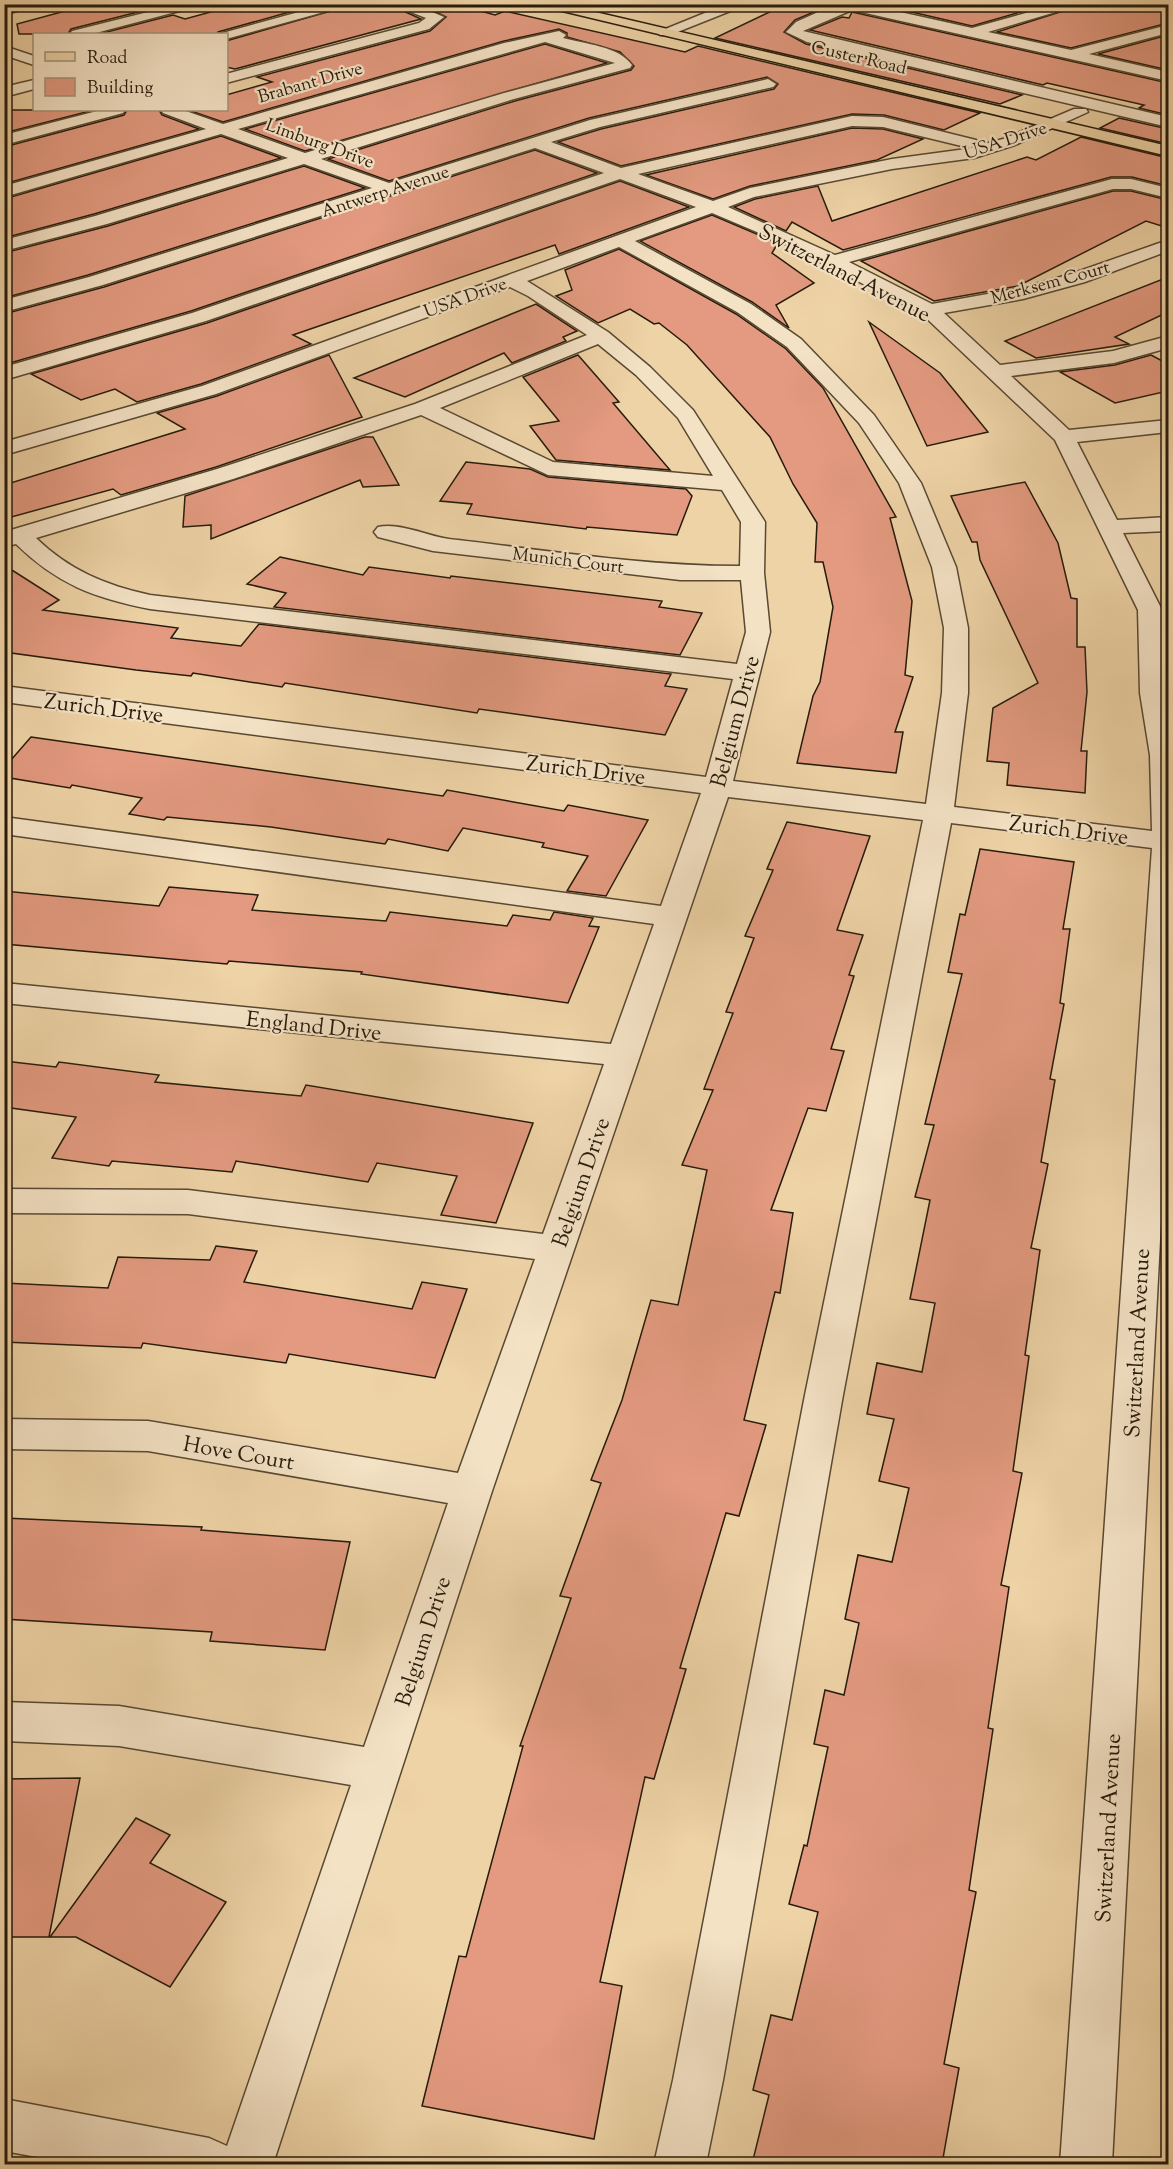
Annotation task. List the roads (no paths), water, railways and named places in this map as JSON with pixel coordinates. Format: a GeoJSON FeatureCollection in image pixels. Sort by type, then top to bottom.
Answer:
{"type":"FeatureCollection","features":[{"type":"Feature","properties":{"kind":"main road","name":"Custer Road"},"geometry":{"type":"LineString","coordinates":[[540,4],[1030,117],[1055,115]]}},
{"type":"Feature","properties":{"kind":"main road"},"geometry":{"type":"LineString","coordinates":[[670,16],[716,27]]}},
{"type":"Feature","properties":{"kind":"main road","name":"Custer Road"},"geometry":{"type":"LineString","coordinates":[[786,43],[1055,115],[1168,151]]}},
{"type":"Feature","properties":{"kind":"main road"},"geometry":{"type":"LineString","coordinates":[[1080,112],[1168,133]]}},
{"type":"Feature","properties":{"kind":"street"},"geometry":{"type":"LineString","coordinates":[[4,11],[32,4]]}},
{"type":"Feature","properties":{"kind":"street"},"geometry":{"type":"LineString","coordinates":[[81,33],[199,4]]}},
{"type":"Feature","properties":{"kind":"street"},"geometry":{"type":"LineString","coordinates":[[228,34],[346,4]]}},
{"type":"Feature","properties":{"kind":"street"},"geometry":{"type":"LineString","coordinates":[[228,78],[424,26],[437,17],[397,4]]}},
{"type":"Feature","properties":{"kind":"street"},"geometry":{"type":"LineString","coordinates":[[665,32],[741,4]]}},
{"type":"Feature","properties":{"kind":"street"},"geometry":{"type":"LineString","coordinates":[[878,12],[901,4]]}},
{"type":"Feature","properties":{"kind":"street"},"geometry":{"type":"LineString","coordinates":[[974,32],[1076,4]]}},
{"type":"Feature","properties":{"kind":"street"},"geometry":{"type":"LineString","coordinates":[[1168,76],[846,5],[801,25],[793,32],[807,38],[1168,122]]}},
{"type":"Feature","properties":{"kind":"street"},"geometry":{"type":"LineString","coordinates":[[1071,54],[1168,29]]}},
{"type":"Feature","properties":{"kind":"street","name":"Brabant Drive"},"geometry":{"type":"LineString","coordinates":[[4,192],[509,46],[552,37],[612,56],[621,60],[625,65],[498,99],[304,159]]}},
{"type":"Feature","properties":{"kind":"street"},"geometry":{"type":"LineString","coordinates":[[6,51],[33,45]]}},
{"type":"Feature","properties":{"kind":"street"},"geometry":{"type":"LineString","coordinates":[[6,51],[33,61]]}},
{"type":"Feature","properties":{"kind":"street","name":"Antwerp Avenue"},"geometry":{"type":"LineString","coordinates":[[4,306],[96,281],[535,142],[650,109],[768,84]]}},
{"type":"Feature","properties":{"kind":"street"},"geometry":{"type":"LineString","coordinates":[[4,92],[33,85]]}},
{"type":"Feature","properties":{"kind":"street"},"geometry":{"type":"LineString","coordinates":[[4,140],[113,111]]}},
{"type":"Feature","properties":{"kind":"street","name":"Limburg Drive"},"geometry":{"type":"LineString","coordinates":[[172,111],[390,189]]}},
{"type":"Feature","properties":{"kind":"street","name":"USA Drive"},"geometry":{"type":"LineString","coordinates":[[4,448],[209,390],[750,193],[812,179],[968,154],[1009,142],[1055,115],[1080,112]]}},
{"type":"Feature","properties":{"kind":"street","name":"USA Drive"},"geometry":{"type":"LineString","coordinates":[[929,159],[1030,117]]}},
{"type":"Feature","properties":{"kind":"street"},"geometry":{"type":"LineString","coordinates":[[4,374],[199,317],[620,173],[762,139],[852,121],[883,122],[970,143]]}},
{"type":"Feature","properties":{"kind":"street","name":"Switzerland Avenue"},"geometry":{"type":"LineString","coordinates":[[535,142],[711,206],[834,261],[929,310],[1064,437],[1110,527],[1159,610],[1153,693],[1164,724],[1168,841],[1086,2164]]}},
{"type":"Feature","properties":{"kind":"street"},"geometry":{"type":"LineString","coordinates":[[4,246],[304,159]]}},
{"type":"Feature","properties":{"kind":"street"},"geometry":{"type":"LineString","coordinates":[[834,261],[1112,184],[1131,184],[1168,193]]}},
{"type":"Feature","properties":{"kind":"street"},"geometry":{"type":"LineString","coordinates":[[619,240],[744,308],[794,343],[867,419],[910,483],[944,567],[957,628],[955,693],[939,813],[824,1395],[698,2080],[680,2164]]}},
{"type":"Feature","properties":{"kind":"street","name":"Merksem Court"},"geometry":{"type":"LineString","coordinates":[[929,310],[1023,293],[1078,278],[1168,245]]}},
{"type":"Feature","properties":{"kind":"street","name":"Belgium Drive"},"geometry":{"type":"LineString","coordinates":[[247,2164],[472,1491],[717,786],[758,632],[752,573],[753,522],[686,414],[643,371],[601,336],[535,292],[510,280]]}},
{"type":"Feature","properties":{"kind":"street"},"geometry":{"type":"LineString","coordinates":[[13,538],[225,474],[422,408],[601,336]]}},
{"type":"Feature","properties":{"kind":"street"},"geometry":{"type":"LineString","coordinates":[[995,372],[1114,357],[1168,342]]}},
{"type":"Feature","properties":{"kind":"street"},"geometry":{"type":"LineString","coordinates":[[422,408],[548,468],[730,484]]}},
{"type":"Feature","properties":{"kind":"street"},"geometry":{"type":"LineString","coordinates":[[1064,437],[1168,426]]}},
{"type":"Feature","properties":{"kind":"street"},"geometry":{"type":"LineString","coordinates":[[1110,527],[1168,524]]}},
{"type":"Feature","properties":{"kind":"street","name":"Munich Court"},"geometry":{"type":"LineString","coordinates":[[386,532],[433,544],[680,573],[752,573]]}},
{"type":"Feature","properties":{"kind":"street"},"geometry":{"type":"LineString","coordinates":[[13,538],[74,580],[108,594],[747,674]]}},
{"type":"Feature","properties":{"kind":"street","name":"Zurich Drive"},"geometry":{"type":"LineString","coordinates":[[4,694],[717,786],[1168,841]]}},
{"type":"Feature","properties":{"kind":"street"},"geometry":{"type":"LineString","coordinates":[[4,825],[672,917]]}},
{"type":"Feature","properties":{"kind":"street","name":"England Drive"},"geometry":{"type":"LineString","coordinates":[[4,993],[624,1056]]}},
{"type":"Feature","properties":{"kind":"street"},"geometry":{"type":"LineString","coordinates":[[4,1201],[188,1202],[557,1249]]}},
{"type":"Feature","properties":{"kind":"street","name":"Hove Court"},"geometry":{"type":"LineString","coordinates":[[4,1434],[147,1436],[472,1491]]}},
{"type":"Feature","properties":{"kind":"street"},"geometry":{"type":"LineString","coordinates":[[4,1721],[119,1726],[379,1770]]}},
{"type":"Feature","properties":{"kind":"street"},"geometry":{"type":"LineString","coordinates":[[4,2125],[209,2164]]}}]}
